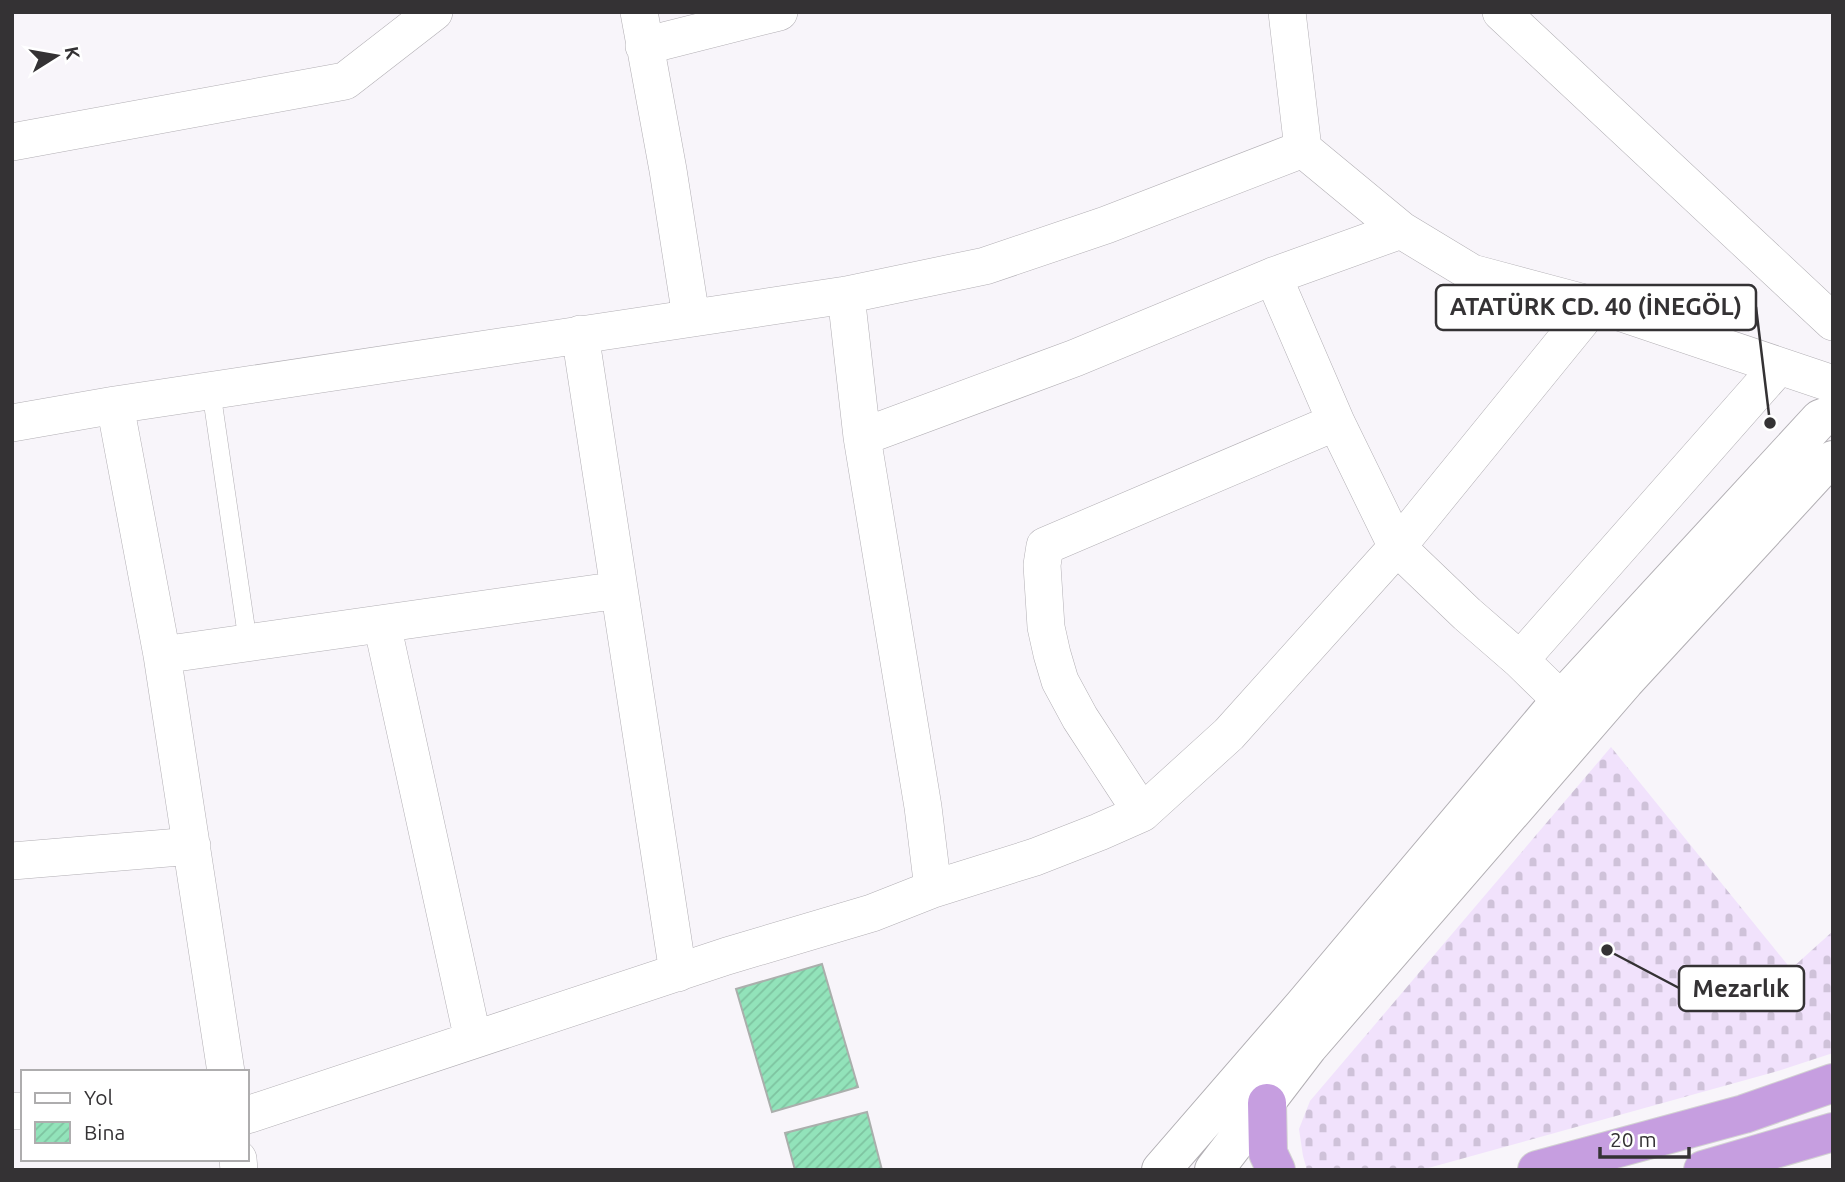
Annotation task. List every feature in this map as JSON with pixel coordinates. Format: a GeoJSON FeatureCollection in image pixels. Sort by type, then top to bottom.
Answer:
{"type":"FeatureCollection","features":[{"type":"Feature","properties":{"kind":"highway"},"geometry":{"type":"LineString","coordinates":[[1537,1170],[1744,1114],[1833,1083]]}},
{"type":"Feature","properties":{"kind":"highway"},"geometry":{"type":"LineString","coordinates":[[1267,1103],[1268,1153],[1276,1170]]}},
{"type":"Feature","properties":{"kind":"highway"},"geometry":{"type":"LineString","coordinates":[[1703,1170],[1833,1132]]}},
{"type":"Feature","properties":{"kind":"street"},"geometry":{"type":"LineString","coordinates":[[12,142],[345,81],[434,12]]}},
{"type":"Feature","properties":{"kind":"street"},"geometry":{"type":"LineString","coordinates":[[691,317],[668,170],[641,29],[779,12]]}},
{"type":"Feature","properties":{"kind":"street"},"geometry":{"type":"LineString","coordinates":[[1287,12],[1303,149],[1401,230],[1472,273],[1622,313],[1833,384]]}},
{"type":"Feature","properties":{"kind":"street"},"geometry":{"type":"LineString","coordinates":[[1501,12],[1833,322]]}},
{"type":"Feature","properties":{"kind":"street"},"geometry":{"type":"LineString","coordinates":[[12,423],[211,390],[846,295],[985,266],[1106,225],[1303,149]]}},
{"type":"Feature","properties":{"kind":"street"},"geometry":{"type":"LineString","coordinates":[[862,437],[1075,358],[1273,276],[1401,230]]}},
{"type":"Feature","properties":{"kind":"street"},"geometry":{"type":"LineString","coordinates":[[1273,276],[1336,422],[1397,547],[1561,700]]}},
{"type":"Feature","properties":{"kind":"street"},"geometry":{"type":"LineString","coordinates":[[846,295],[862,437],[923,807],[933,889]]}},
{"type":"Feature","properties":{"kind":"street"},"geometry":{"type":"LineString","coordinates":[[248,1115],[727,956],[872,913],[933,889],[1035,857],[1142,813],[1229,734],[1397,547],[1593,306]]}},
{"type":"Feature","properties":{"kind":"street"},"geometry":{"type":"LineString","coordinates":[[580,334],[678,973]]}},
{"type":"Feature","properties":{"kind":"street"},"geometry":{"type":"LineString","coordinates":[[1520,660],[1779,366]]}},
{"type":"Feature","properties":{"kind":"street"},"geometry":{"type":"LineString","coordinates":[[115,405],[162,655],[226,1070]]}},
{"type":"Feature","properties":{"kind":"street"},"geometry":{"type":"LineString","coordinates":[[1161,1170],[1304,1006],[1561,700],[1820,419],[1833,414]]}},
{"type":"Feature","properties":{"kind":"street"},"geometry":{"type":"LineString","coordinates":[[1142,813],[1080,718],[1060,681],[1046,627],[1042,565],[1045,546],[1336,422]]}},
{"type":"Feature","properties":{"kind":"street"},"geometry":{"type":"LineString","coordinates":[[1214,1170],[1308,1047],[1625,681],[1822,467],[1833,460]]}},
{"type":"Feature","properties":{"kind":"street"},"geometry":{"type":"LineString","coordinates":[[162,655],[619,590]]}},
{"type":"Feature","properties":{"kind":"street"},"geometry":{"type":"LineString","coordinates":[[382,624],[473,1040]]}},
{"type":"Feature","properties":{"kind":"street"},"geometry":{"type":"LineString","coordinates":[[12,860],[192,846]]}},
{"type":"Feature","properties":{"kind":"lane"},"geometry":{"type":"LineString","coordinates":[[211,390],[248,643]]}},
{"type":"Feature","properties":{"kind":"green space"},"geometry":{"type":"Polygon","coordinates":[[[1611,747],[1791,969],[1833,931],[1833,1053],[1778,1071],[1421,1170],[1307,1170],[1299,1129],[1310,1101],[1611,747]]]}},
{"type":"Feature","properties":{"kind":"building"},"geometry":{"type":"Polygon","coordinates":[[[822,964],[858,1087],[772,1112],[736,989],[822,964]]]}},
{"type":"Feature","properties":{"kind":"building"},"geometry":{"type":"Polygon","coordinates":[[[867,1112],[882,1170],[795,1170],[785,1133],[867,1112]]]}},
{"type":"Feature","properties":{"kind":"place","name":"ATATÜRK CD. 40 (İNEGÖL)"},"geometry":{"type":"Point","coordinates":[1770,423]}},
{"type":"Feature","properties":{"kind":"place","name":"Mezarlık"},"geometry":{"type":"Point","coordinates":[1607,950]}}]}
